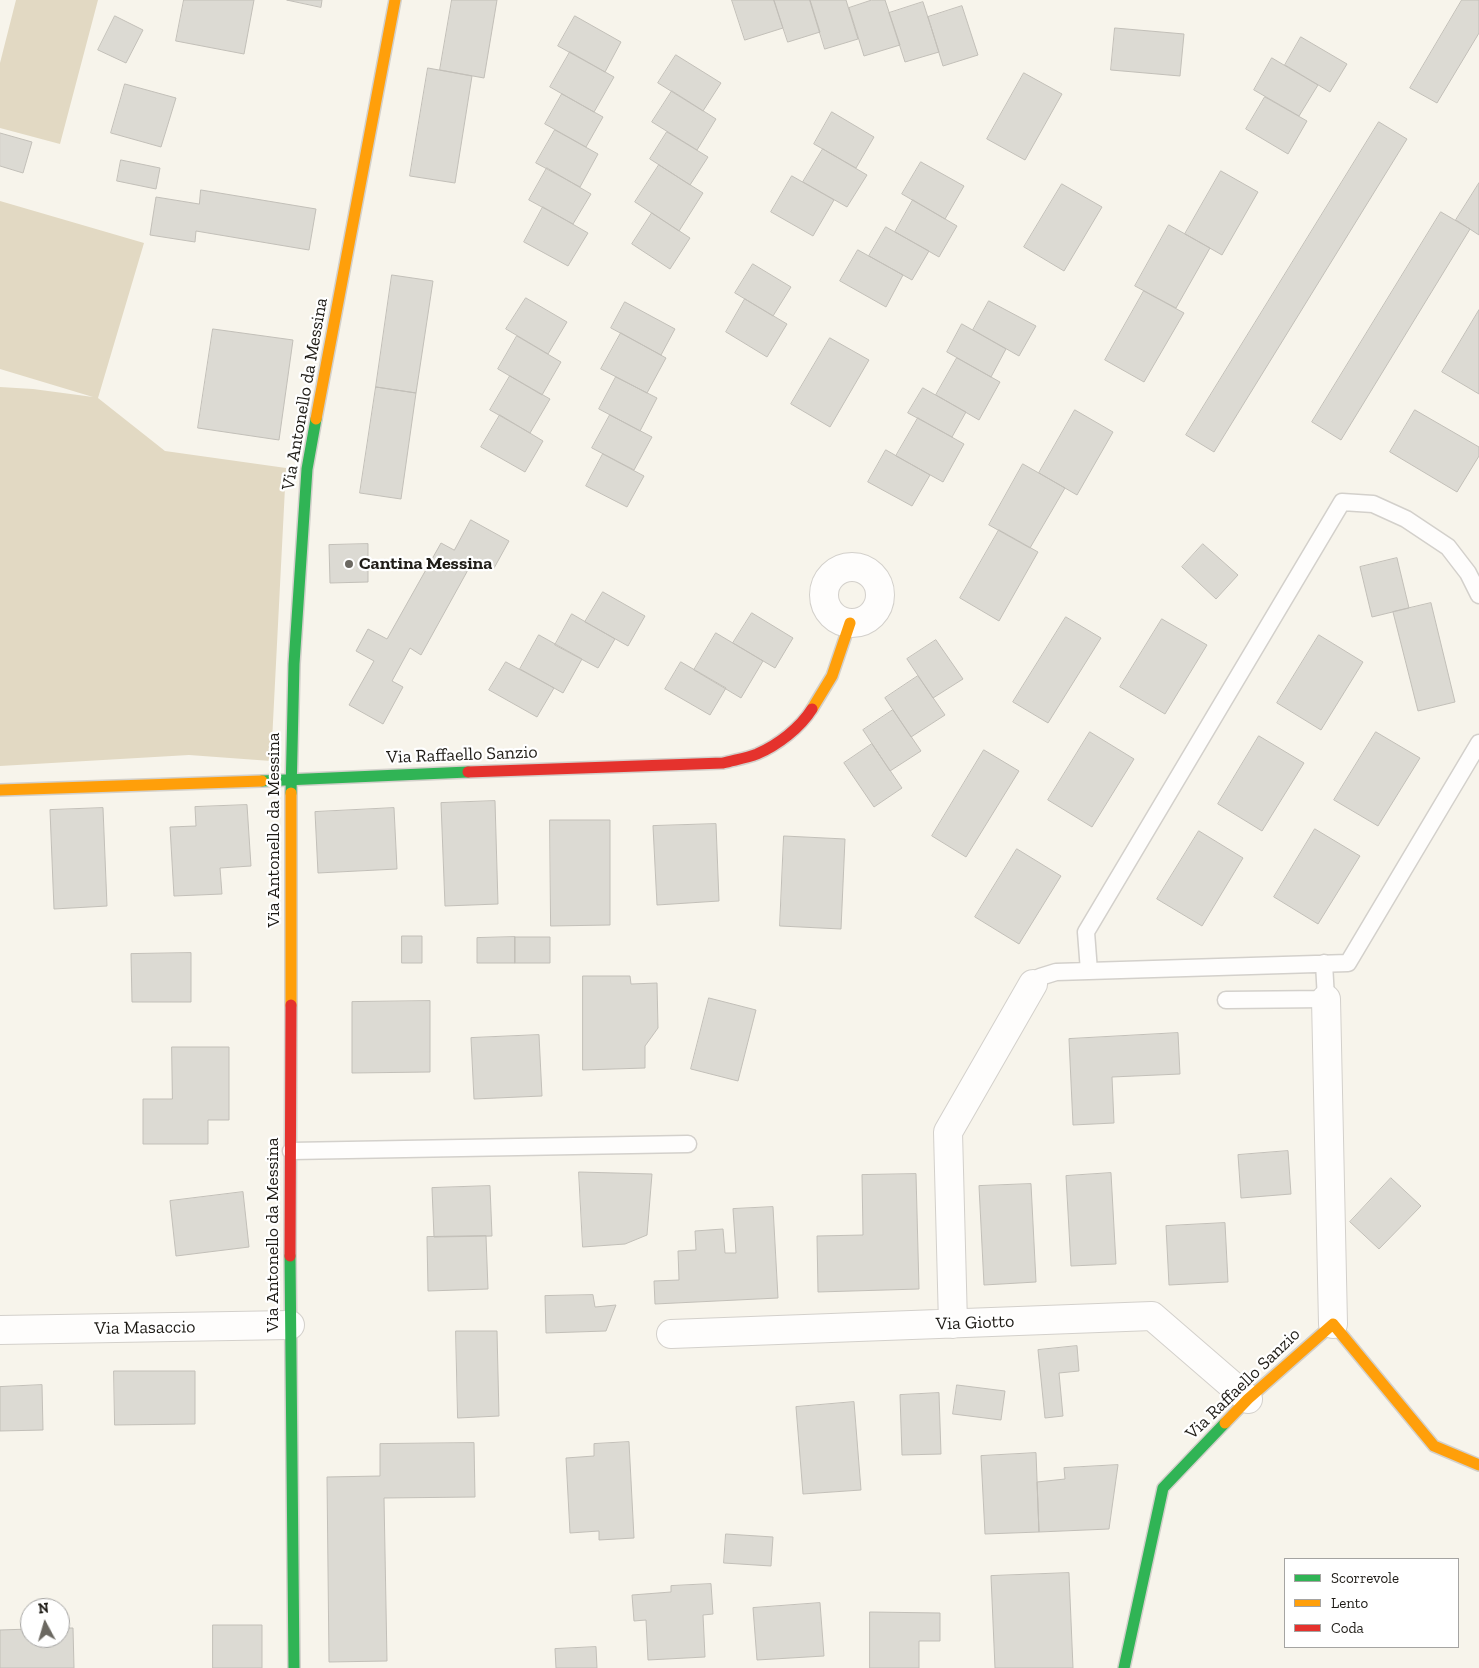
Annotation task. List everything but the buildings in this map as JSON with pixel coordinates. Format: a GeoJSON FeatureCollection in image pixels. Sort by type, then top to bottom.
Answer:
{"type":"FeatureCollection","features":[{"type":"Feature","properties":{"kind":"street","name":"Via Antonello da Messina"},"geometry":{"type":"LineString","coordinates":[[294,1668],[290,1325],[291,780],[294,664],[307,469],[395,0]]}},
{"type":"Feature","properties":{"kind":"street","name":"Via Raffaello Sanzio"},"geometry":{"type":"LineString","coordinates":[[0,790],[723,763],[757,754],[781,740],[805,720],[832,676],[850,623]]}},
{"type":"Feature","properties":{"kind":"street"},"geometry":{"type":"LineString","coordinates":[[953,1324],[948,1132],[1033,984]]}},
{"type":"Feature","properties":{"kind":"street"},"geometry":{"type":"LineString","coordinates":[[1326,999],[1333,1324],[1434,1446],[1479,1465]]}},
{"type":"Feature","properties":{"kind":"street","name":"Via Giotto"},"geometry":{"type":"LineString","coordinates":[[671,1334],[1152,1316],[1248,1399]]}},
{"type":"Feature","properties":{"kind":"street","name":"Via Raffaello Sanzio"},"geometry":{"type":"LineString","coordinates":[[1124,1668],[1163,1488],[1248,1399],[1333,1324]]}},
{"type":"Feature","properties":{"kind":"street","name":"Via Masaccio"},"geometry":{"type":"LineString","coordinates":[[0,1330],[290,1325]]}},
{"type":"Feature","properties":{"kind":"lane"},"geometry":{"type":"LineString","coordinates":[[1089,971],[1086,932],[1342,502],[1372,504],[1406,519],[1448,547],[1468,573],[1479,595]]}},
{"type":"Feature","properties":{"kind":"lane"},"geometry":{"type":"LineString","coordinates":[[1033,984],[1040,977],[1056,972],[1348,963],[1479,743]]}},
{"type":"Feature","properties":{"kind":"lane"},"geometry":{"type":"LineString","coordinates":[[1226,1000],[1326,999],[1324,963]]}},
{"type":"Feature","properties":{"kind":"lane"},"geometry":{"type":"LineString","coordinates":[[291,1151],[688,1144]]}},
{"type":"Feature","properties":{"kind":"shaded area"},"geometry":{"type":"Polygon","coordinates":[[[16,0],[98,0],[60,144],[0,128],[0,63],[16,0]]]}},
{"type":"Feature","properties":{"kind":"shaded area"},"geometry":{"type":"Polygon","coordinates":[[[0,201],[144,243],[98,398],[165,451],[286,468],[271,761],[189,755],[0,766],[0,387],[33,389],[93,397],[0,369],[0,201]]]}},
{"type":"Feature","properties":{"kind":"traffic: fast"},"geometry":{"type":"LineString","coordinates":[[291,793],[294,664],[307,469],[316,419]]}},
{"type":"Feature","properties":{"kind":"traffic: fast"},"geometry":{"type":"LineString","coordinates":[[262,781],[468,772]]}},
{"type":"Feature","properties":{"kind":"traffic: fast"},"geometry":{"type":"LineString","coordinates":[[290,1256],[294,1668]]}},
{"type":"Feature","properties":{"kind":"traffic: fast"},"geometry":{"type":"LineString","coordinates":[[1124,1668],[1163,1488],[1225,1423]]}},
{"type":"Feature","properties":{"kind":"traffic: slow"},"geometry":{"type":"LineString","coordinates":[[316,419],[395,0]]}},
{"type":"Feature","properties":{"kind":"traffic: slow"},"geometry":{"type":"LineString","coordinates":[[812,709],[832,676],[850,623]]}},
{"type":"Feature","properties":{"kind":"traffic: slow"},"geometry":{"type":"LineString","coordinates":[[0,790],[262,781]]}},
{"type":"Feature","properties":{"kind":"traffic: slow"},"geometry":{"type":"LineString","coordinates":[[291,793],[291,1005]]}},
{"type":"Feature","properties":{"kind":"traffic: slow"},"geometry":{"type":"LineString","coordinates":[[1225,1423],[1248,1399],[1333,1324],[1434,1446],[1479,1465]]}},
{"type":"Feature","properties":{"kind":"traffic: jam"},"geometry":{"type":"LineString","coordinates":[[468,772],[723,763],[753,755],[773,746],[795,729],[812,709]]}},
{"type":"Feature","properties":{"kind":"traffic: jam"},"geometry":{"type":"LineString","coordinates":[[290,1256],[291,1005]]}},
{"type":"Feature","properties":{"kind":"place","name":"Cantina Messina"},"geometry":{"type":"Point","coordinates":[349,564]}}]}
